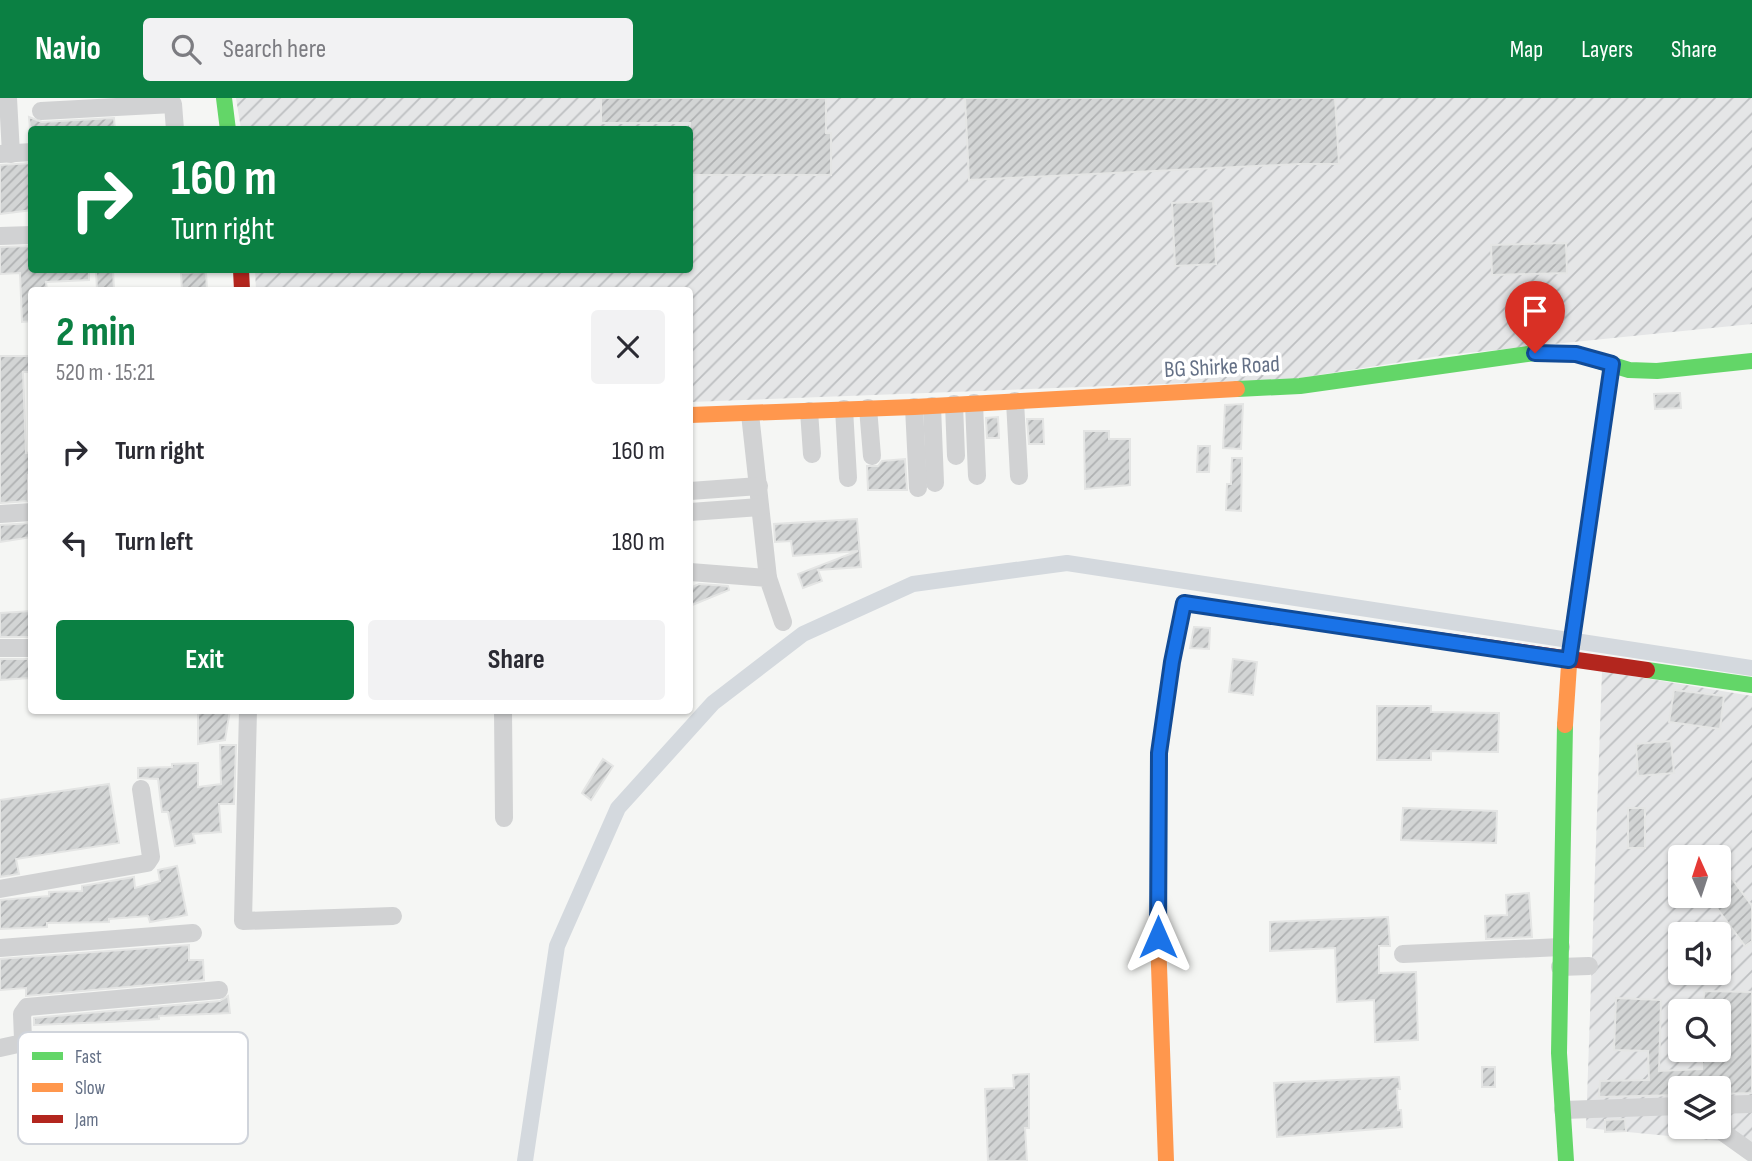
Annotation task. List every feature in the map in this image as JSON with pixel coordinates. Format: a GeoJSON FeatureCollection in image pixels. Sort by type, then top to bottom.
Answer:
{"type":"FeatureCollection","features":[{"type":"Feature","properties":{"kind":"street"},"geometry":{"type":"LineString","coordinates":[[8,98],[5,154],[28,152]]}},
{"type":"Feature","properties":{"kind":"street"},"geometry":{"type":"LineString","coordinates":[[223,98],[227,126]]}},
{"type":"Feature","properties":{"kind":"street"},"geometry":{"type":"LineString","coordinates":[[41,111],[173,104],[175,126]]}},
{"type":"Feature","properties":{"kind":"street"},"geometry":{"type":"LineString","coordinates":[[0,236],[28,235]]}},
{"type":"Feature","properties":{"kind":"street","name":"BG Shirke Road"},"geometry":{"type":"LineString","coordinates":[[693,415],[1300,386],[1535,353],[1576,354],[1629,370],[1657,371],[1752,361]]}},
{"type":"Feature","properties":{"kind":"street"},"geometry":{"type":"LineString","coordinates":[[1566,1161],[1559,1053],[1565,713],[1569,655],[1612,364]]}},
{"type":"Feature","properties":{"kind":"street"},"geometry":{"type":"LineString","coordinates":[[1015,401],[1019,476]]}},
{"type":"Feature","properties":{"kind":"street"},"geometry":{"type":"LineString","coordinates":[[974,403],[977,476]]}},
{"type":"Feature","properties":{"kind":"street"},"geometry":{"type":"LineString","coordinates":[[954,404],[956,456]]}},
{"type":"Feature","properties":{"kind":"street"},"geometry":{"type":"LineString","coordinates":[[923,406],[927,485]]}},
{"type":"Feature","properties":{"kind":"street"},"geometry":{"type":"LineString","coordinates":[[868,408],[872,456]]}},
{"type":"Feature","properties":{"kind":"street"},"geometry":{"type":"LineString","coordinates":[[844,409],[848,478]]}},
{"type":"Feature","properties":{"kind":"street"},"geometry":{"type":"LineString","coordinates":[[809,411],[812,454]]}},
{"type":"Feature","properties":{"kind":"street"},"geometry":{"type":"LineString","coordinates":[[750,414],[768,578],[783,622]]}},
{"type":"Feature","properties":{"kind":"street"},"geometry":{"type":"LineString","coordinates":[[693,491],[759,486]]}},
{"type":"Feature","properties":{"kind":"street"},"geometry":{"type":"LineString","coordinates":[[693,512],[760,507]]}},
{"type":"Feature","properties":{"kind":"street"},"geometry":{"type":"LineString","coordinates":[[0,514],[28,512]]}},
{"type":"Feature","properties":{"kind":"street"},"geometry":{"type":"LineString","coordinates":[[693,572],[768,578]]}},
{"type":"Feature","properties":{"kind":"street"},"geometry":{"type":"LineString","coordinates":[[1166,1161],[1158,937],[1159,753],[1172,662],[1184,603],[1569,655],[1752,685]]}},
{"type":"Feature","properties":{"kind":"street"},"geometry":{"type":"LineString","coordinates":[[0,648],[28,648]]}},
{"type":"Feature","properties":{"kind":"street"},"geometry":{"type":"LineString","coordinates":[[248,714],[243,921],[393,916]]}},
{"type":"Feature","properties":{"kind":"street"},"geometry":{"type":"LineString","coordinates":[[503,714],[503,818]]}},
{"type":"Feature","properties":{"kind":"street"},"geometry":{"type":"LineString","coordinates":[[0,889],[147,863],[151,858],[141,789]]}},
{"type":"Feature","properties":{"kind":"street"},"geometry":{"type":"LineString","coordinates":[[0,948],[193,933]]}},
{"type":"Feature","properties":{"kind":"street"},"geometry":{"type":"LineString","coordinates":[[1403,954],[1561,947]]}},
{"type":"Feature","properties":{"kind":"street"},"geometry":{"type":"LineString","coordinates":[[1560,967],[1590,966]]}},
{"type":"Feature","properties":{"kind":"street"},"geometry":{"type":"LineString","coordinates":[[23,1032],[22,1014],[27,1007],[219,990]]}},
{"type":"Feature","properties":{"kind":"street"},"geometry":{"type":"LineString","coordinates":[[0,1048],[18,1044]]}},
{"type":"Feature","properties":{"kind":"street"},"geometry":{"type":"LineString","coordinates":[[1731,1105],[1749,1104]]}},
{"type":"Feature","properties":{"kind":"street"},"geometry":{"type":"LineString","coordinates":[[1563,1110],[1668,1106]]}},
{"type":"Feature","properties":{"kind":"street"},"geometry":{"type":"LineString","coordinates":[[1731,1138],[1752,1153]]}},
{"type":"Feature","properties":{"kind":"shaded area"},"geometry":{"type":"Polygon","coordinates":[[[236,98],[1752,98],[1752,324],[1446,355],[1293,379],[693,402],[693,287],[256,287],[255,273],[693,273],[693,126],[241,126],[236,98]]]}},
{"type":"Feature","properties":{"kind":"shaded area"},"geometry":{"type":"Polygon","coordinates":[[[1602,671],[1752,696],[1752,1144],[1700,1139],[1731,1139],[1731,1076],[1668,1076],[1668,1136],[1586,1128],[1602,671]]]}},
{"type":"Feature","properties":{"kind":"building"},"geometry":{"type":"Polygon","coordinates":[[[601,98],[826,98],[826,133],[831,133],[831,175],[693,175],[693,126],[690,126],[690,123],[601,123],[601,98]]]}},
{"type":"Feature","properties":{"kind":"building"},"geometry":{"type":"Polygon","coordinates":[[[965,98],[1335,98],[1339,164],[969,180],[965,98]]]}},
{"type":"Feature","properties":{"kind":"building"},"geometry":{"type":"Polygon","coordinates":[[[29,117],[42,122],[114,118],[115,126],[30,126],[29,117]]]}},
{"type":"Feature","properties":{"kind":"building"},"geometry":{"type":"Polygon","coordinates":[[[28,163],[28,210],[0,214],[0,165],[28,163]]]}},
{"type":"Feature","properties":{"kind":"building"},"geometry":{"type":"Polygon","coordinates":[[[1213,201],[1216,264],[1175,266],[1172,203],[1213,201]]]}},
{"type":"Feature","properties":{"kind":"building"},"geometry":{"type":"Polygon","coordinates":[[[1566,243],[1567,273],[1492,275],[1491,245],[1566,243]]]}},
{"type":"Feature","properties":{"kind":"building"},"geometry":{"type":"Polygon","coordinates":[[[28,246],[28,273],[89,273],[89,280],[46,282],[47,287],[28,287],[28,321],[22,322],[20,273],[0,274],[0,247],[28,246]]]}},
{"type":"Feature","properties":{"kind":"building"},"geometry":{"type":"Polygon","coordinates":[[[96,273],[113,273],[114,287],[97,287],[96,273]]]}},
{"type":"Feature","properties":{"kind":"building"},"geometry":{"type":"Polygon","coordinates":[[[181,273],[206,273],[207,287],[182,287],[181,273]]]}},
{"type":"Feature","properties":{"kind":"building"},"geometry":{"type":"Polygon","coordinates":[[[0,356],[28,356],[28,372],[23,372],[28,501],[0,503],[0,356]]]}},
{"type":"Feature","properties":{"kind":"building"},"geometry":{"type":"Polygon","coordinates":[[[1680,393],[1681,408],[1655,409],[1654,394],[1680,393]]]}},
{"type":"Feature","properties":{"kind":"building"},"geometry":{"type":"Polygon","coordinates":[[[1243,404],[1241,449],[1223,448],[1225,405],[1243,404]]]}},
{"type":"Feature","properties":{"kind":"building"},"geometry":{"type":"Polygon","coordinates":[[[998,417],[999,438],[987,438],[986,418],[998,417]]]}},
{"type":"Feature","properties":{"kind":"building"},"geometry":{"type":"Polygon","coordinates":[[[1027,419],[1043,419],[1044,444],[1029,444],[1027,419]]]}},
{"type":"Feature","properties":{"kind":"building"},"geometry":{"type":"Polygon","coordinates":[[[1084,431],[1109,431],[1109,439],[1130,439],[1130,485],[1085,489],[1084,431]]]}},
{"type":"Feature","properties":{"kind":"building"},"geometry":{"type":"Polygon","coordinates":[[[1198,446],[1210,446],[1209,472],[1197,472],[1198,446]]]}},
{"type":"Feature","properties":{"kind":"building"},"geometry":{"type":"Polygon","coordinates":[[[1232,458],[1242,458],[1241,511],[1226,510],[1232,458]]]}},
{"type":"Feature","properties":{"kind":"building"},"geometry":{"type":"Polygon","coordinates":[[[905,459],[907,490],[868,490],[867,466],[878,466],[882,461],[905,459]]]}},
{"type":"Feature","properties":{"kind":"building"},"geometry":{"type":"Polygon","coordinates":[[[857,519],[861,567],[818,570],[822,581],[803,588],[798,574],[858,551],[793,556],[791,541],[775,542],[774,524],[857,519]]]}},
{"type":"Feature","properties":{"kind":"building"},"geometry":{"type":"Polygon","coordinates":[[[28,523],[28,538],[0,542],[0,525],[28,523]]]}},
{"type":"Feature","properties":{"kind":"building"},"geometry":{"type":"Polygon","coordinates":[[[699,584],[728,586],[729,590],[693,605],[693,587],[699,584]]]}},
{"type":"Feature","properties":{"kind":"building"},"geometry":{"type":"Polygon","coordinates":[[[28,611],[28,637],[0,637],[0,613],[28,611]]]}},
{"type":"Feature","properties":{"kind":"building"},"geometry":{"type":"Polygon","coordinates":[[[1194,627],[1210,628],[1209,649],[1190,648],[1194,627]]]}},
{"type":"Feature","properties":{"kind":"building"},"geometry":{"type":"Polygon","coordinates":[[[0,659],[28,659],[28,678],[0,680],[0,659]]]}},
{"type":"Feature","properties":{"kind":"building"},"geometry":{"type":"Polygon","coordinates":[[[1233,659],[1257,662],[1253,695],[1229,692],[1233,659]]]}},
{"type":"Feature","properties":{"kind":"building"},"geometry":{"type":"Polygon","coordinates":[[[1674,690],[1724,696],[1720,729],[1669,722],[1674,690]]]}},
{"type":"Feature","properties":{"kind":"building"},"geometry":{"type":"Polygon","coordinates":[[[1377,706],[1431,706],[1431,712],[1499,713],[1498,752],[1431,751],[1431,760],[1377,760],[1377,706]]]}},
{"type":"Feature","properties":{"kind":"building"},"geometry":{"type":"Polygon","coordinates":[[[198,714],[229,714],[225,740],[198,744],[198,714]]]}},
{"type":"Feature","properties":{"kind":"building"},"geometry":{"type":"Polygon","coordinates":[[[1671,741],[1674,773],[1638,776],[1636,744],[1671,741]]]}},
{"type":"Feature","properties":{"kind":"building"},"geometry":{"type":"Polygon","coordinates":[[[220,745],[236,745],[234,804],[219,804],[221,832],[193,834],[195,843],[175,846],[168,812],[162,812],[158,779],[138,778],[138,768],[198,763],[198,787],[221,784],[220,745]]]}},
{"type":"Feature","properties":{"kind":"building"},"geometry":{"type":"Polygon","coordinates":[[[603,759],[613,766],[591,800],[582,793],[603,759]]]}},
{"type":"Feature","properties":{"kind":"building"},"geometry":{"type":"Polygon","coordinates":[[[109,784],[119,843],[16,859],[19,874],[0,877],[0,800],[109,784]]]}},
{"type":"Feature","properties":{"kind":"building"},"geometry":{"type":"Polygon","coordinates":[[[1403,808],[1497,811],[1496,843],[1401,840],[1403,808]]]}},
{"type":"Feature","properties":{"kind":"building"},"geometry":{"type":"Polygon","coordinates":[[[1628,808],[1645,808],[1645,848],[1628,848],[1628,808]]]}},
{"type":"Feature","properties":{"kind":"building"},"geometry":{"type":"Polygon","coordinates":[[[177,866],[187,915],[150,922],[148,916],[109,919],[109,922],[47,923],[47,927],[0,929],[0,900],[49,896],[49,892],[82,891],[82,886],[134,877],[135,888],[160,881],[158,870],[177,866]]]}},
{"type":"Feature","properties":{"kind":"building"},"geometry":{"type":"Polygon","coordinates":[[[1731,877],[1752,906],[1752,941],[1745,946],[1731,927],[1731,922],[1727,922],[1717,908],[1731,908],[1731,877]]]}},
{"type":"Feature","properties":{"kind":"building"},"geometry":{"type":"Polygon","coordinates":[[[1529,893],[1532,937],[1486,939],[1485,916],[1507,915],[1506,895],[1529,893]]]}},
{"type":"Feature","properties":{"kind":"building"},"geometry":{"type":"Polygon","coordinates":[[[1388,917],[1390,946],[1379,946],[1379,973],[1416,972],[1418,1040],[1375,1042],[1374,1000],[1337,1002],[1335,948],[1270,951],[1270,922],[1388,917]]]}},
{"type":"Feature","properties":{"kind":"building"},"geometry":{"type":"Polygon","coordinates":[[[189,945],[189,960],[203,960],[204,980],[26,996],[26,988],[0,990],[0,959],[189,945]]]}},
{"type":"Feature","properties":{"kind":"building"},"geometry":{"type":"Polygon","coordinates":[[[1704,991],[1752,992],[1752,1093],[1731,1094],[1731,1076],[1668,1076],[1668,1095],[1599,1097],[1600,1081],[1649,1080],[1648,1051],[1614,1050],[1616,998],[1661,1000],[1659,1071],[1702,1069],[1702,1062],[1731,1062],[1731,999],[1704,999],[1704,991]]]}},
{"type":"Feature","properties":{"kind":"building"},"geometry":{"type":"Polygon","coordinates":[[[228,996],[230,1013],[34,1025],[34,1018],[220,1001],[228,996]]]}},
{"type":"Feature","properties":{"kind":"building"},"geometry":{"type":"Polygon","coordinates":[[[1482,1067],[1495,1067],[1495,1087],[1482,1087],[1482,1067]]]}},
{"type":"Feature","properties":{"kind":"building"},"geometry":{"type":"Polygon","coordinates":[[[1029,1074],[1029,1128],[1025,1128],[1027,1161],[988,1161],[985,1089],[1014,1088],[1013,1075],[1029,1074]]]}},
{"type":"Feature","properties":{"kind":"building"},"geometry":{"type":"Polygon","coordinates":[[[1399,1077],[1398,1110],[1401,1110],[1402,1127],[1277,1137],[1274,1083],[1399,1077]]]}},
{"type":"Feature","properties":{"kind":"building"},"geometry":{"type":"Polygon","coordinates":[[[1625,1119],[1626,1131],[1605,1132],[1605,1120],[1625,1119]]]}},
{"type":"Feature","properties":{"kind":"waterway"},"geometry":{"type":"LineString","coordinates":[[525,1161],[557,946],[618,808],[713,703],[803,634],[913,584],[1067,563],[1752,668]]}},
{"type":"Feature","properties":{"kind":"traffic: fast"},"geometry":{"type":"LineString","coordinates":[[224,98],[228,126]]}},
{"type":"Feature","properties":{"kind":"traffic: fast"},"geometry":{"type":"LineString","coordinates":[[1237,389],[1300,386],[1535,353],[1576,354],[1629,370],[1657,371],[1752,361]]}},
{"type":"Feature","properties":{"kind":"traffic: fast"},"geometry":{"type":"LineString","coordinates":[[1647,670],[1752,685]]}},
{"type":"Feature","properties":{"kind":"traffic: fast"},"geometry":{"type":"LineString","coordinates":[[1565,725],[1559,1053],[1566,1161]]}},
{"type":"Feature","properties":{"kind":"traffic: slow"},"geometry":{"type":"LineString","coordinates":[[1565,725],[1570,650],[1612,364]]}},
{"type":"Feature","properties":{"kind":"traffic: slow"},"geometry":{"type":"LineString","coordinates":[[693,415],[914,407],[1237,389]]}},
{"type":"Feature","properties":{"kind":"traffic: slow"},"geometry":{"type":"LineString","coordinates":[[1166,1161],[1158,938],[1159,753],[1172,662],[1184,603],[1229,610]]}},
{"type":"Feature","properties":{"kind":"traffic: jam"},"geometry":{"type":"LineString","coordinates":[[241,273],[242,287]]}},
{"type":"Feature","properties":{"kind":"traffic: jam"},"geometry":{"type":"LineString","coordinates":[[1229,610],[1647,670]]}},
{"type":"Feature","properties":{"kind":"route"},"geometry":{"type":"LineString","coordinates":[[1158,937],[1159,753],[1172,662],[1184,603],[1569,660],[1612,364],[1576,354],[1535,353]]}}]}
